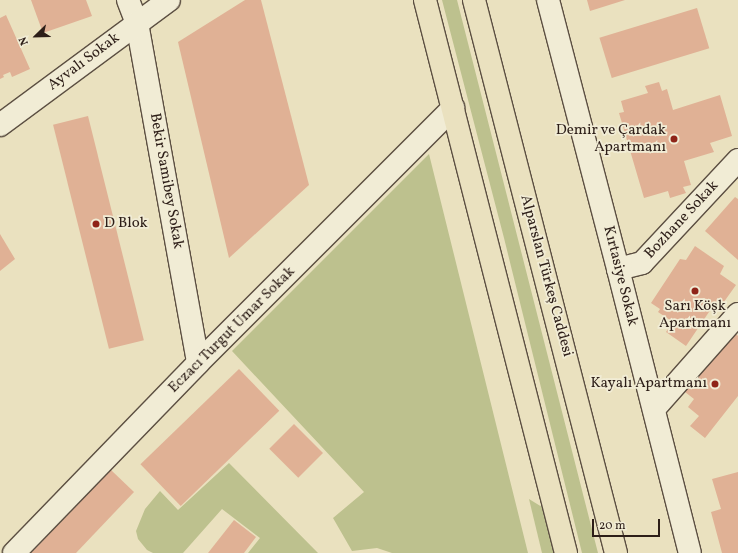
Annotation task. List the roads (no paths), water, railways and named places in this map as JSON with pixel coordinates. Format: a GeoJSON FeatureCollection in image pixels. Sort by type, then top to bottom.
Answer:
{"type":"FeatureCollection","features":[{"type":"Feature","properties":{"kind":"highway"},"geometry":{"type":"LineString","coordinates":[[425,0],[566,553]]}},
{"type":"Feature","properties":{"kind":"highway","name":"Alparslan Türkeş Caddesi"},"geometry":{"type":"LineString","coordinates":[[474,0],[616,553]]}},
{"type":"Feature","properties":{"kind":"street","name":"Bekir Samibey Sokak"},"geometry":{"type":"LineString","coordinates":[[128,0],[137,23],[198,363]]}},
{"type":"Feature","properties":{"kind":"street","name":"Ayvalı Sokak"},"geometry":{"type":"LineString","coordinates":[[0,125],[169,0]]}},
{"type":"Feature","properties":{"kind":"street","name":"Kırtasiye Sokak"},"geometry":{"type":"LineString","coordinates":[[548,0],[690,553]]}},
{"type":"Feature","properties":{"kind":"street","name":"Eczacı Turgut Umar Sokak"},"geometry":{"type":"LineString","coordinates":[[14,553],[198,363],[452,108]]}},
{"type":"Feature","properties":{"kind":"street","name":"Bozhane Sokak"},"geometry":{"type":"LineString","coordinates":[[618,269],[642,263],[738,160]]}},
{"type":"Feature","properties":{"kind":"street"},"geometry":{"type":"LineString","coordinates":[[654,409],[738,314]]}},
{"type":"Feature","properties":{"kind":"place","name":"Demir ve Çardak Apartmanı"},"geometry":{"type":"Point","coordinates":[674,139]}},
{"type":"Feature","properties":{"kind":"place","name":"D Blok"},"geometry":{"type":"Point","coordinates":[96,224]}},
{"type":"Feature","properties":{"kind":"place","name":"Sarı Köşk Apartmanı"},"geometry":{"type":"Point","coordinates":[695,291]}},
{"type":"Feature","properties":{"kind":"place","name":"Kayalı Apartmanı"},"geometry":{"type":"Point","coordinates":[715,384]}}]}
